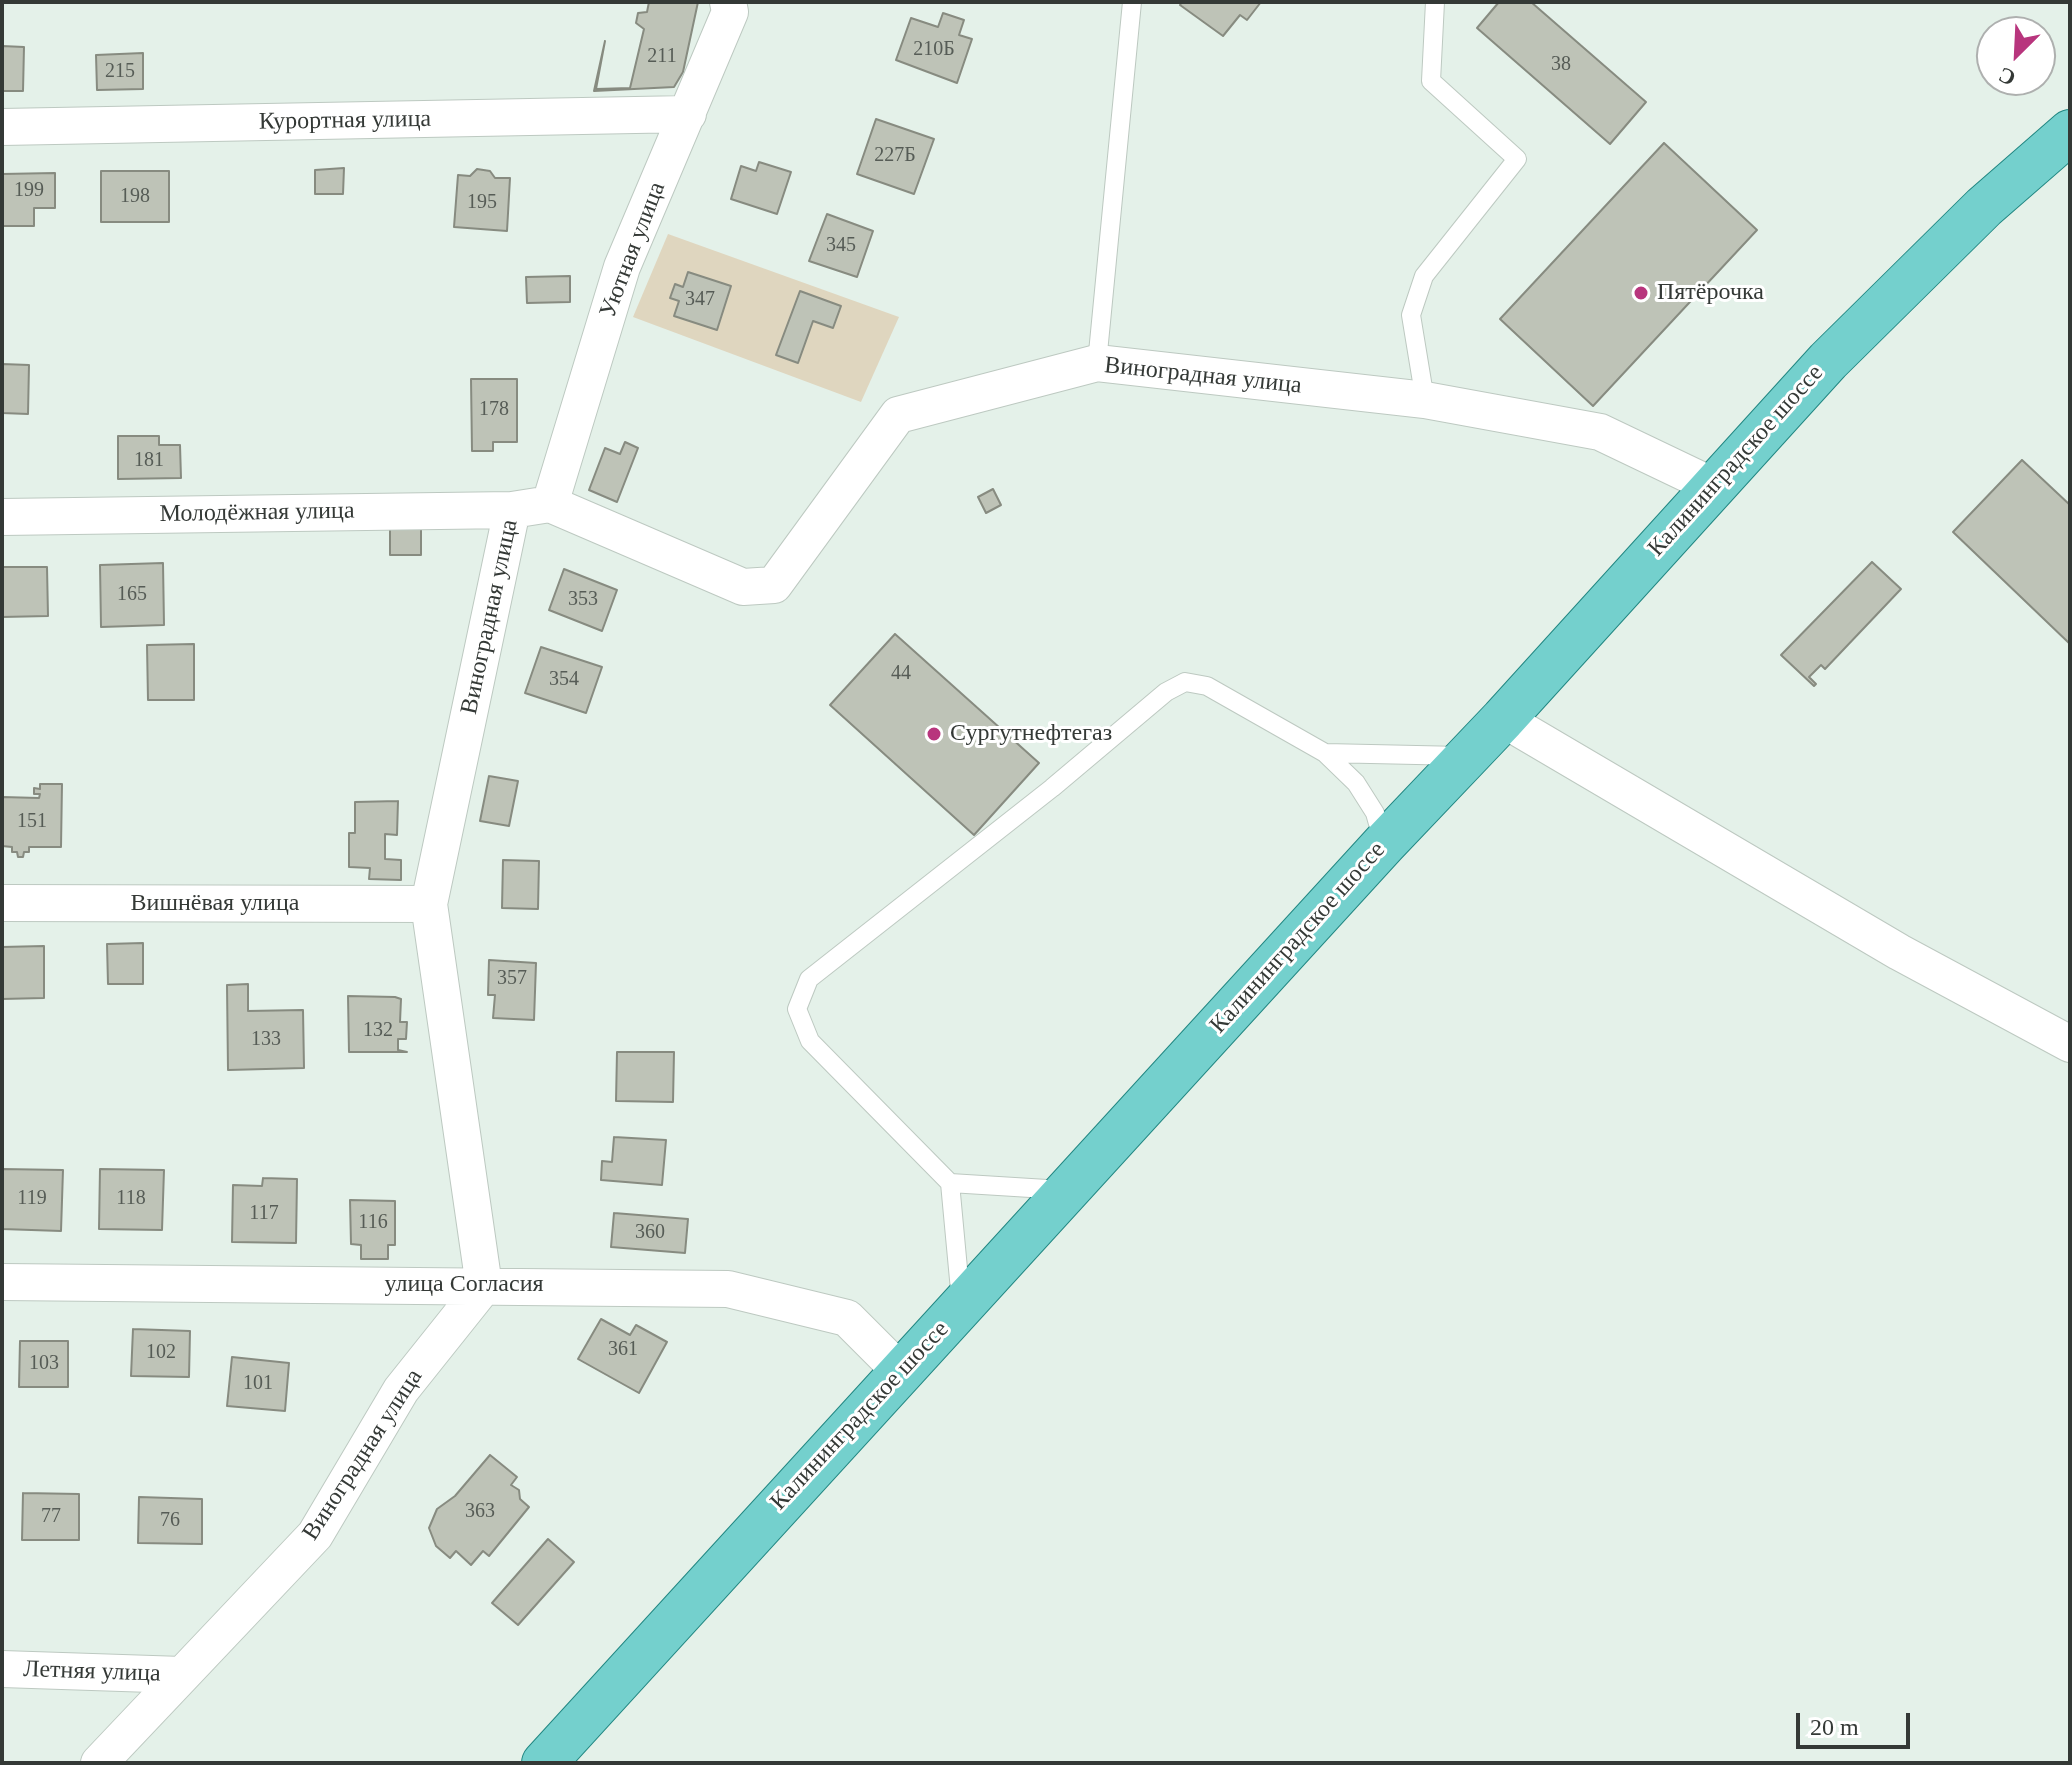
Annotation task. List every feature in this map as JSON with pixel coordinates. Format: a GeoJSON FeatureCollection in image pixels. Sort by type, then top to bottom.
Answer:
{"type":"FeatureCollection","features":[{"type":"Feature","properties":{"kind":"main road","name":"Калининградское шоссе"},"geometry":{"type":"LineString","coordinates":[[544,1763],[1828,361],[1984,207],[2070,132]]}},
{"type":"Feature","properties":{"kind":"street","name":"Уютная улица"},"geometry":{"type":"LineString","coordinates":[[550,504],[622,267],[730,12],[728,2]]}},
{"type":"Feature","properties":{"kind":"street","name":"Курортная улица"},"geometry":{"type":"LineString","coordinates":[[2,127],[688,114]]}},
{"type":"Feature","properties":{"kind":"street","name":"Виноградная улица"},"geometry":{"type":"LineString","coordinates":[[99,1763],[315,1535],[401,1390],[484,1286],[429,904],[512,510],[550,504],[743,587],[774,585],[898,415],[1097,363],[1425,400],[1600,432],[1713,486]]}},
{"type":"Feature","properties":{"kind":"street","name":"Молодёжная улица"},"geometry":{"type":"LineString","coordinates":[[2,517],[512,510]]}},
{"type":"Feature","properties":{"kind":"street"},"geometry":{"type":"LineString","coordinates":[[1503,719],[1899,952],[2070,1044]]}},
{"type":"Feature","properties":{"kind":"street","name":"Вишнёвая улица"},"geometry":{"type":"LineString","coordinates":[[2,903],[429,904]]}},
{"type":"Feature","properties":{"kind":"street","name":"улица Согласия"},"geometry":{"type":"LineString","coordinates":[[2,1282],[728,1289],[847,1318],[901,1372]]}},
{"type":"Feature","properties":{"kind":"street","name":"Летняя улица"},"geometry":{"type":"LineString","coordinates":[[2,1669],[182,1675]]}},
{"type":"Feature","properties":{"kind":"lane"},"geometry":{"type":"LineString","coordinates":[[1097,363],[1132,2]]}},
{"type":"Feature","properties":{"kind":"lane"},"geometry":{"type":"LineString","coordinates":[[1425,400],[1411,315],[1424,276],[1517,159],[1431,81],[1435,2]]}},
{"type":"Feature","properties":{"kind":"lane"},"geometry":{"type":"LineString","coordinates":[[961,1306],[950,1183],[810,1041],[797,1009],[809,979],[1052,788],[1166,692],[1185,682],[1207,686],[1325,753],[1356,783],[1375,813],[1384,844]]}},
{"type":"Feature","properties":{"kind":"lane"},"geometry":{"type":"LineString","coordinates":[[1325,753],[1466,756]]}},
{"type":"Feature","properties":{"kind":"lane"},"geometry":{"type":"LineString","coordinates":[[950,1183],[1068,1190]]}},
{"type":"Feature","properties":{"kind":"shaded area"},"geometry":{"type":"Polygon","coordinates":[[[668,234],[899,317],[861,402],[633,317],[668,234]]]}},
{"type":"Feature","properties":{"kind":"building"},"geometry":{"type":"Polygon","coordinates":[[[649,2],[698,2],[683,72],[674,87],[594,91],[605,41],[596,89],[630,88],[644,29],[636,23],[638,13],[647,12],[649,2]]]}},
{"type":"Feature","properties":{"kind":"building"},"geometry":{"type":"Polygon","coordinates":[[[1182,2],[1261,2],[1247,20],[1240,15],[1223,36],[1180,5],[1182,2]]]}},
{"type":"Feature","properties":{"kind":"building"},"geometry":{"type":"Polygon","coordinates":[[[1499,2],[1531,2],[1646,102],[1610,144],[1477,28],[1499,2]]]}},
{"type":"Feature","properties":{"kind":"building"},"geometry":{"type":"Polygon","coordinates":[[[943,13],[964,20],[959,35],[972,39],[957,83],[896,60],[911,18],[938,27],[943,13]]]}},
{"type":"Feature","properties":{"kind":"building"},"geometry":{"type":"Polygon","coordinates":[[[2,46],[24,47],[23,91],[2,91],[2,46]]]}},
{"type":"Feature","properties":{"kind":"building"},"geometry":{"type":"Polygon","coordinates":[[[143,53],[143,89],[97,90],[96,55],[143,53]]]}},
{"type":"Feature","properties":{"kind":"building"},"geometry":{"type":"Polygon","coordinates":[[[876,119],[934,139],[914,194],[857,174],[876,119]]]}},
{"type":"Feature","properties":{"kind":"building"},"geometry":{"type":"Polygon","coordinates":[[[1664,143],[1757,230],[1593,406],[1500,319],[1664,143]]]}},
{"type":"Feature","properties":{"kind":"building"},"geometry":{"type":"Polygon","coordinates":[[[759,162],[791,172],[777,214],[731,199],[741,166],[756,171],[759,162]]]}},
{"type":"Feature","properties":{"kind":"building"},"geometry":{"type":"Polygon","coordinates":[[[344,168],[343,194],[315,194],[315,170],[344,168]]]}},
{"type":"Feature","properties":{"kind":"building"},"geometry":{"type":"Polygon","coordinates":[[[477,169],[490,171],[495,178],[510,178],[507,231],[454,227],[458,175],[470,176],[477,169]]]}},
{"type":"Feature","properties":{"kind":"building"},"geometry":{"type":"Polygon","coordinates":[[[101,171],[169,171],[169,222],[101,222],[101,171]]]}},
{"type":"Feature","properties":{"kind":"building"},"geometry":{"type":"Polygon","coordinates":[[[55,173],[55,208],[34,208],[34,226],[2,226],[2,174],[55,173]]]}},
{"type":"Feature","properties":{"kind":"building"},"geometry":{"type":"Polygon","coordinates":[[[827,214],[873,231],[857,277],[809,261],[827,214]]]}},
{"type":"Feature","properties":{"kind":"building"},"geometry":{"type":"Polygon","coordinates":[[[688,272],[731,286],[717,330],[674,316],[679,301],[670,298],[675,284],[683,287],[688,272]]]}},
{"type":"Feature","properties":{"kind":"building"},"geometry":{"type":"Polygon","coordinates":[[[570,276],[570,302],[527,303],[526,277],[570,276]]]}},
{"type":"Feature","properties":{"kind":"building"},"geometry":{"type":"Polygon","coordinates":[[[800,291],[841,306],[833,328],[813,321],[798,363],[776,355],[800,291]]]}},
{"type":"Feature","properties":{"kind":"building"},"geometry":{"type":"Polygon","coordinates":[[[2,364],[29,365],[28,414],[2,413],[2,364]]]}},
{"type":"Feature","properties":{"kind":"building"},"geometry":{"type":"Polygon","coordinates":[[[471,379],[517,379],[517,442],[493,442],[493,451],[472,451],[471,379]]]}},
{"type":"Feature","properties":{"kind":"building"},"geometry":{"type":"Polygon","coordinates":[[[118,436],[159,436],[159,445],[180,445],[181,478],[118,479],[118,436]]]}},
{"type":"Feature","properties":{"kind":"building"},"geometry":{"type":"Polygon","coordinates":[[[625,442],[638,448],[617,502],[589,490],[605,448],[620,454],[625,442]]]}},
{"type":"Feature","properties":{"kind":"building"},"geometry":{"type":"Polygon","coordinates":[[[2022,460],[2070,505],[2070,644],[1953,532],[2022,460]]]}},
{"type":"Feature","properties":{"kind":"building"},"geometry":{"type":"Polygon","coordinates":[[[993,489],[1001,505],[986,513],[978,497],[993,489]]]}},
{"type":"Feature","properties":{"kind":"building"},"geometry":{"type":"Polygon","coordinates":[[[390,524],[421,524],[421,555],[390,555],[390,524]]]}},
{"type":"Feature","properties":{"kind":"building"},"geometry":{"type":"Polygon","coordinates":[[[1872,562],[1901,589],[1825,669],[1821,665],[1809,677],[1816,684],[1814,686],[1781,655],[1872,562]]]}},
{"type":"Feature","properties":{"kind":"building"},"geometry":{"type":"Polygon","coordinates":[[[163,563],[164,625],[101,627],[100,565],[163,563]]]}},
{"type":"Feature","properties":{"kind":"building"},"geometry":{"type":"Polygon","coordinates":[[[2,567],[47,567],[48,616],[2,617],[2,567]]]}},
{"type":"Feature","properties":{"kind":"building"},"geometry":{"type":"Polygon","coordinates":[[[564,569],[617,590],[602,631],[549,610],[564,569]]]}},
{"type":"Feature","properties":{"kind":"building","name":"Сургутнефтегаз"},"geometry":{"type":"Polygon","coordinates":[[[895,634],[1039,763],[974,835],[830,705],[895,634]]]}},
{"type":"Feature","properties":{"kind":"building"},"geometry":{"type":"Polygon","coordinates":[[[194,644],[194,700],[148,700],[147,645],[194,644]]]}},
{"type":"Feature","properties":{"kind":"building"},"geometry":{"type":"Polygon","coordinates":[[[541,647],[602,667],[586,713],[525,693],[541,647]]]}},
{"type":"Feature","properties":{"kind":"building"},"geometry":{"type":"Polygon","coordinates":[[[489,776],[518,781],[509,826],[480,821],[489,776]]]}},
{"type":"Feature","properties":{"kind":"building"},"geometry":{"type":"Polygon","coordinates":[[[40,784],[62,784],[61,847],[29,847],[29,852],[18,857],[17,852],[12,852],[12,847],[2,846],[2,797],[39,798],[40,794],[34,794],[34,788],[40,789],[40,784]]]}},
{"type":"Feature","properties":{"kind":"building"},"geometry":{"type":"Polygon","coordinates":[[[398,801],[397,835],[385,834],[385,859],[401,860],[401,880],[369,879],[370,868],[349,867],[349,833],[355,833],[355,802],[398,801]]]}},
{"type":"Feature","properties":{"kind":"building"},"geometry":{"type":"Polygon","coordinates":[[[503,860],[539,861],[538,909],[502,908],[503,860]]]}},
{"type":"Feature","properties":{"kind":"building"},"geometry":{"type":"Polygon","coordinates":[[[143,943],[143,984],[108,984],[107,944],[143,943]]]}},
{"type":"Feature","properties":{"kind":"building"},"geometry":{"type":"Polygon","coordinates":[[[44,946],[44,998],[2,999],[2,947],[44,946]]]}},
{"type":"Feature","properties":{"kind":"building"},"geometry":{"type":"Polygon","coordinates":[[[489,960],[536,963],[534,1020],[493,1018],[495,995],[488,995],[489,960]]]}},
{"type":"Feature","properties":{"kind":"building"},"geometry":{"type":"Polygon","coordinates":[[[248,984],[248,1011],[303,1010],[304,1068],[228,1070],[227,985],[248,984]]]}},
{"type":"Feature","properties":{"kind":"building"},"geometry":{"type":"Polygon","coordinates":[[[348,996],[401,999],[400,1022],[407,1022],[406,1039],[398,1039],[398,1050],[407,1052],[349,1052],[348,996]]]}},
{"type":"Feature","properties":{"kind":"building"},"geometry":{"type":"Polygon","coordinates":[[[617,1052],[674,1052],[673,1102],[616,1101],[617,1052]]]}},
{"type":"Feature","properties":{"kind":"building"},"geometry":{"type":"Polygon","coordinates":[[[614,1137],[666,1140],[662,1185],[601,1180],[602,1161],[612,1162],[614,1137]]]}},
{"type":"Feature","properties":{"kind":"building"},"geometry":{"type":"Polygon","coordinates":[[[2,1169],[63,1170],[61,1231],[2,1229],[2,1169]]]}},
{"type":"Feature","properties":{"kind":"building"},"geometry":{"type":"Polygon","coordinates":[[[100,1169],[164,1170],[162,1230],[99,1229],[100,1169]]]}},
{"type":"Feature","properties":{"kind":"building"},"geometry":{"type":"Polygon","coordinates":[[[263,1178],[297,1179],[296,1243],[232,1242],[233,1185],[262,1186],[263,1178]]]}},
{"type":"Feature","properties":{"kind":"building"},"geometry":{"type":"Polygon","coordinates":[[[350,1200],[395,1201],[395,1245],[388,1245],[388,1259],[361,1259],[361,1245],[351,1244],[350,1200]]]}},
{"type":"Feature","properties":{"kind":"building"},"geometry":{"type":"Polygon","coordinates":[[[614,1213],[688,1219],[685,1253],[611,1247],[614,1213]]]}},
{"type":"Feature","properties":{"kind":"building"},"geometry":{"type":"Polygon","coordinates":[[[601,1319],[630,1335],[636,1325],[667,1342],[639,1393],[578,1359],[601,1319]]]}},
{"type":"Feature","properties":{"kind":"building"},"geometry":{"type":"Polygon","coordinates":[[[133,1329],[190,1331],[189,1377],[131,1376],[133,1329]]]}},
{"type":"Feature","properties":{"kind":"building"},"geometry":{"type":"Polygon","coordinates":[[[20,1341],[68,1341],[68,1387],[19,1387],[20,1341]]]}},
{"type":"Feature","properties":{"kind":"building"},"geometry":{"type":"Polygon","coordinates":[[[232,1357],[289,1363],[285,1411],[227,1406],[232,1357]]]}},
{"type":"Feature","properties":{"kind":"building"},"geometry":{"type":"Polygon","coordinates":[[[490,1455],[517,1477],[511,1485],[519,1490],[520,1499],[529,1507],[489,1556],[483,1551],[471,1565],[456,1551],[450,1558],[436,1546],[429,1528],[437,1509],[455,1496],[490,1455]]]}},
{"type":"Feature","properties":{"kind":"building"},"geometry":{"type":"Polygon","coordinates":[[[23,1493],[79,1494],[79,1540],[22,1540],[23,1493]]]}},
{"type":"Feature","properties":{"kind":"building"},"geometry":{"type":"Polygon","coordinates":[[[139,1497],[202,1499],[202,1544],[138,1543],[139,1497]]]}},
{"type":"Feature","properties":{"kind":"building"},"geometry":{"type":"Polygon","coordinates":[[[548,1539],[574,1562],[518,1625],[492,1603],[548,1539]]]}},
{"type":"Feature","properties":{"kind":"place","name":"Пятёрочка"},"geometry":{"type":"Point","coordinates":[1641,293]}},
{"type":"Feature","properties":{"kind":"place","name":"Сургутнефтегаз"},"geometry":{"type":"Point","coordinates":[934,734]}}]}
